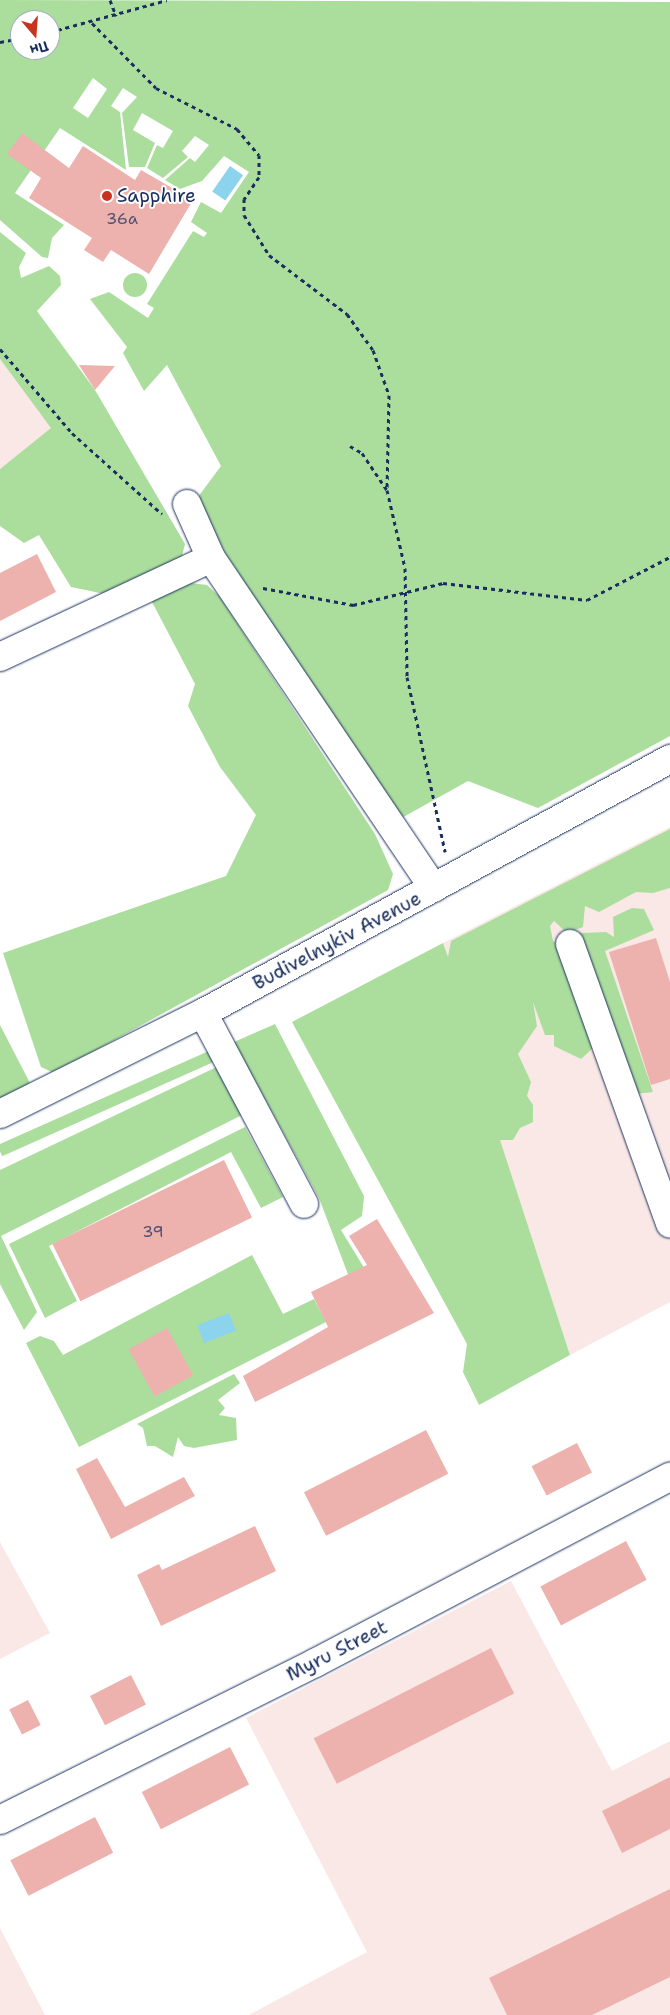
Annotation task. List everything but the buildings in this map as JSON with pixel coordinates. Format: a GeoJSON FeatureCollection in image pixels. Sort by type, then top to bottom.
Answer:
{"type":"FeatureCollection","features":[{"type":"Feature","properties":{"kind":"street"},"geometry":{"type":"LineString","coordinates":[[177,511],[443,884]]}},
{"type":"Feature","properties":{"kind":"street"},"geometry":{"type":"LineString","coordinates":[[0,657],[211,558]]}},
{"type":"Feature","properties":{"kind":"street","name":"Budivelnykiv Avenue"},"geometry":{"type":"LineString","coordinates":[[0,1114],[203,1013],[670,759]]}},
{"type":"Feature","properties":{"kind":"street"},"geometry":{"type":"LineString","coordinates":[[570,944],[670,1224]]}},
{"type":"Feature","properties":{"kind":"street"},"geometry":{"type":"LineString","coordinates":[[203,1013],[304,1204]]}},
{"type":"Feature","properties":{"kind":"street","name":"Myru Street"},"geometry":{"type":"LineString","coordinates":[[0,1820],[315,1663],[670,1477]]}},
{"type":"Feature","properties":{"kind":"path"},"geometry":{"type":"LineString","coordinates":[[110,0],[116,16]]}},
{"type":"Feature","properties":{"kind":"path"},"geometry":{"type":"LineString","coordinates":[[60,30],[92,23],[167,0]]}},
{"type":"Feature","properties":{"kind":"path"},"geometry":{"type":"LineString","coordinates":[[92,23],[156,88],[237,129],[259,155],[259,177],[244,199],[244,215],[269,255],[347,314],[373,350],[389,395],[387,490],[405,568],[408,677],[443,884]]}},
{"type":"Feature","properties":{"kind":"path"},"geometry":{"type":"LineString","coordinates":[[0,349],[72,433],[177,511]]}},
{"type":"Feature","properties":{"kind":"path"},"geometry":{"type":"LineString","coordinates":[[350,446],[362,453],[387,490]]}},
{"type":"Feature","properties":{"kind":"path"},"geometry":{"type":"LineString","coordinates":[[258,587],[353,605],[443,583],[587,600],[670,557]]}},
{"type":"Feature","properties":{"kind":"shaded area"},"geometry":{"type":"Polygon","coordinates":[[[0,359],[52,428],[0,469],[0,359]]]}},
{"type":"Feature","properties":{"kind":"shaded area"},"geometry":{"type":"Polygon","coordinates":[[[670,827],[670,1302],[570,1355],[497,1132],[443,943],[670,827]]]}},
{"type":"Feature","properties":{"kind":"shaded area"},"geometry":{"type":"Polygon","coordinates":[[[0,1542],[50,1633],[0,1659],[0,1542]]]}},
{"type":"Feature","properties":{"kind":"shaded area"},"geometry":{"type":"Polygon","coordinates":[[[511,1581],[612,1771],[670,1741],[670,2015],[249,2015],[367,1952],[246,1718],[511,1581]]]}},
{"type":"Feature","properties":{"kind":"shaded area"},"geometry":{"type":"Polygon","coordinates":[[[0,1928],[45,2015],[0,2015],[0,1928]]]}},
{"type":"Feature","properties":{"kind":"green space"},"geometry":{"type":"Polygon","coordinates":[[[0,0],[670,2],[670,736],[538,808],[468,781],[398,820],[224,551],[198,497],[221,466],[167,365],[144,391],[123,353],[127,347],[90,299],[109,292],[148,318],[154,308],[147,304],[193,231],[204,237],[207,233],[191,222],[201,202],[221,213],[249,172],[224,156],[202,181],[180,189],[165,180],[190,158],[195,162],[209,145],[195,136],[182,151],[188,157],[163,178],[147,168],[157,145],[163,148],[173,131],[142,113],[133,130],[155,143],[145,167],[129,167],[122,113],[137,97],[123,88],[111,106],[120,112],[126,170],[60,128],[15,193],[64,225],[52,238],[48,258],[42,257],[0,220],[0,0]],[[93,78],[73,108],[88,118],[107,89],[93,78]]]}},
{"type":"Feature","properties":{"kind":"green space"},"geometry":{"type":"Polygon","coordinates":[[[0,232],[26,253],[19,267],[21,278],[49,266],[60,276],[61,285],[37,311],[95,390],[185,544],[181,560],[105,594],[71,587],[39,535],[24,543],[0,526],[0,469],[51,428],[0,359],[0,232]]]}},
{"type":"Feature","properties":{"kind":"green space"},"geometry":{"type":"Polygon","coordinates":[[[135,273],[144,276],[147,285],[144,294],[135,297],[126,294],[123,285],[126,276],[135,273]]]}},
{"type":"Feature","properties":{"kind":"green space"},"geometry":{"type":"Polygon","coordinates":[[[183,582],[207,585],[220,597],[375,834],[393,874],[388,890],[54,1073],[41,1067],[3,953],[226,876],[256,815],[220,767],[188,706],[195,684],[151,600],[183,582]]]}},
{"type":"Feature","properties":{"kind":"green space"},"geometry":{"type":"Polygon","coordinates":[[[670,829],[670,888],[653,893],[636,892],[599,912],[585,906],[583,927],[567,933],[554,921],[550,926],[553,941],[563,947],[581,933],[606,932],[614,937],[613,917],[632,908],[644,909],[654,930],[605,951],[653,1092],[627,1095],[593,1048],[581,1059],[554,1046],[554,1035],[545,1035],[533,1002],[537,1026],[518,1054],[531,1082],[527,1096],[533,1105],[533,1122],[520,1128],[513,1140],[500,1140],[570,1355],[479,1405],[463,1372],[467,1344],[292,1022],[443,943],[448,957],[451,941],[670,829]]]}},
{"type":"Feature","properties":{"kind":"green space"},"geometry":{"type":"Polygon","coordinates":[[[275,1024],[364,1196],[362,1216],[341,1230],[366,1271],[354,1290],[319,1198],[234,1042],[275,1024]]]}},
{"type":"Feature","properties":{"kind":"green space"},"geometry":{"type":"Polygon","coordinates":[[[0,1025],[30,1083],[0,1099],[0,1025]]]}},
{"type":"Feature","properties":{"kind":"green space"},"geometry":{"type":"Polygon","coordinates":[[[211,1050],[216,1061],[2,1156],[0,1144],[211,1050]]]}},
{"type":"Feature","properties":{"kind":"green space"},"geometry":{"type":"Polygon","coordinates":[[[223,1064],[248,1112],[1,1236],[37,1312],[24,1330],[0,1284],[0,1170],[223,1064]]]}},
{"type":"Feature","properties":{"kind":"green space"},"geometry":{"type":"Polygon","coordinates":[[[245,1127],[283,1197],[261,1208],[231,1152],[49,1246],[77,1301],[45,1318],[9,1244],[245,1127]]]}},
{"type":"Feature","properties":{"kind":"green space"},"geometry":{"type":"Polygon","coordinates":[[[252,1255],[283,1314],[314,1299],[326,1322],[79,1447],[26,1343],[40,1336],[54,1341],[63,1355],[252,1255]]]}},
{"type":"Feature","properties":{"kind":"green space"},"geometry":{"type":"Polygon","coordinates":[[[234,1374],[240,1383],[218,1400],[225,1408],[219,1415],[236,1418],[237,1440],[194,1448],[184,1446],[178,1437],[173,1457],[155,1446],[147,1446],[143,1428],[137,1424],[234,1374]]]}},
{"type":"Feature","properties":{"kind":"water"},"geometry":{"type":"Polygon","coordinates":[[[230,166],[243,175],[225,201],[212,191],[230,166]]]}},
{"type":"Feature","properties":{"kind":"water"},"geometry":{"type":"Polygon","coordinates":[[[229,1313],[236,1331],[204,1343],[197,1325],[229,1313]]]}},
{"type":"Feature","properties":{"kind":"place","name":"Sapphire"},"geometry":{"type":"Point","coordinates":[107,196]}}]}
